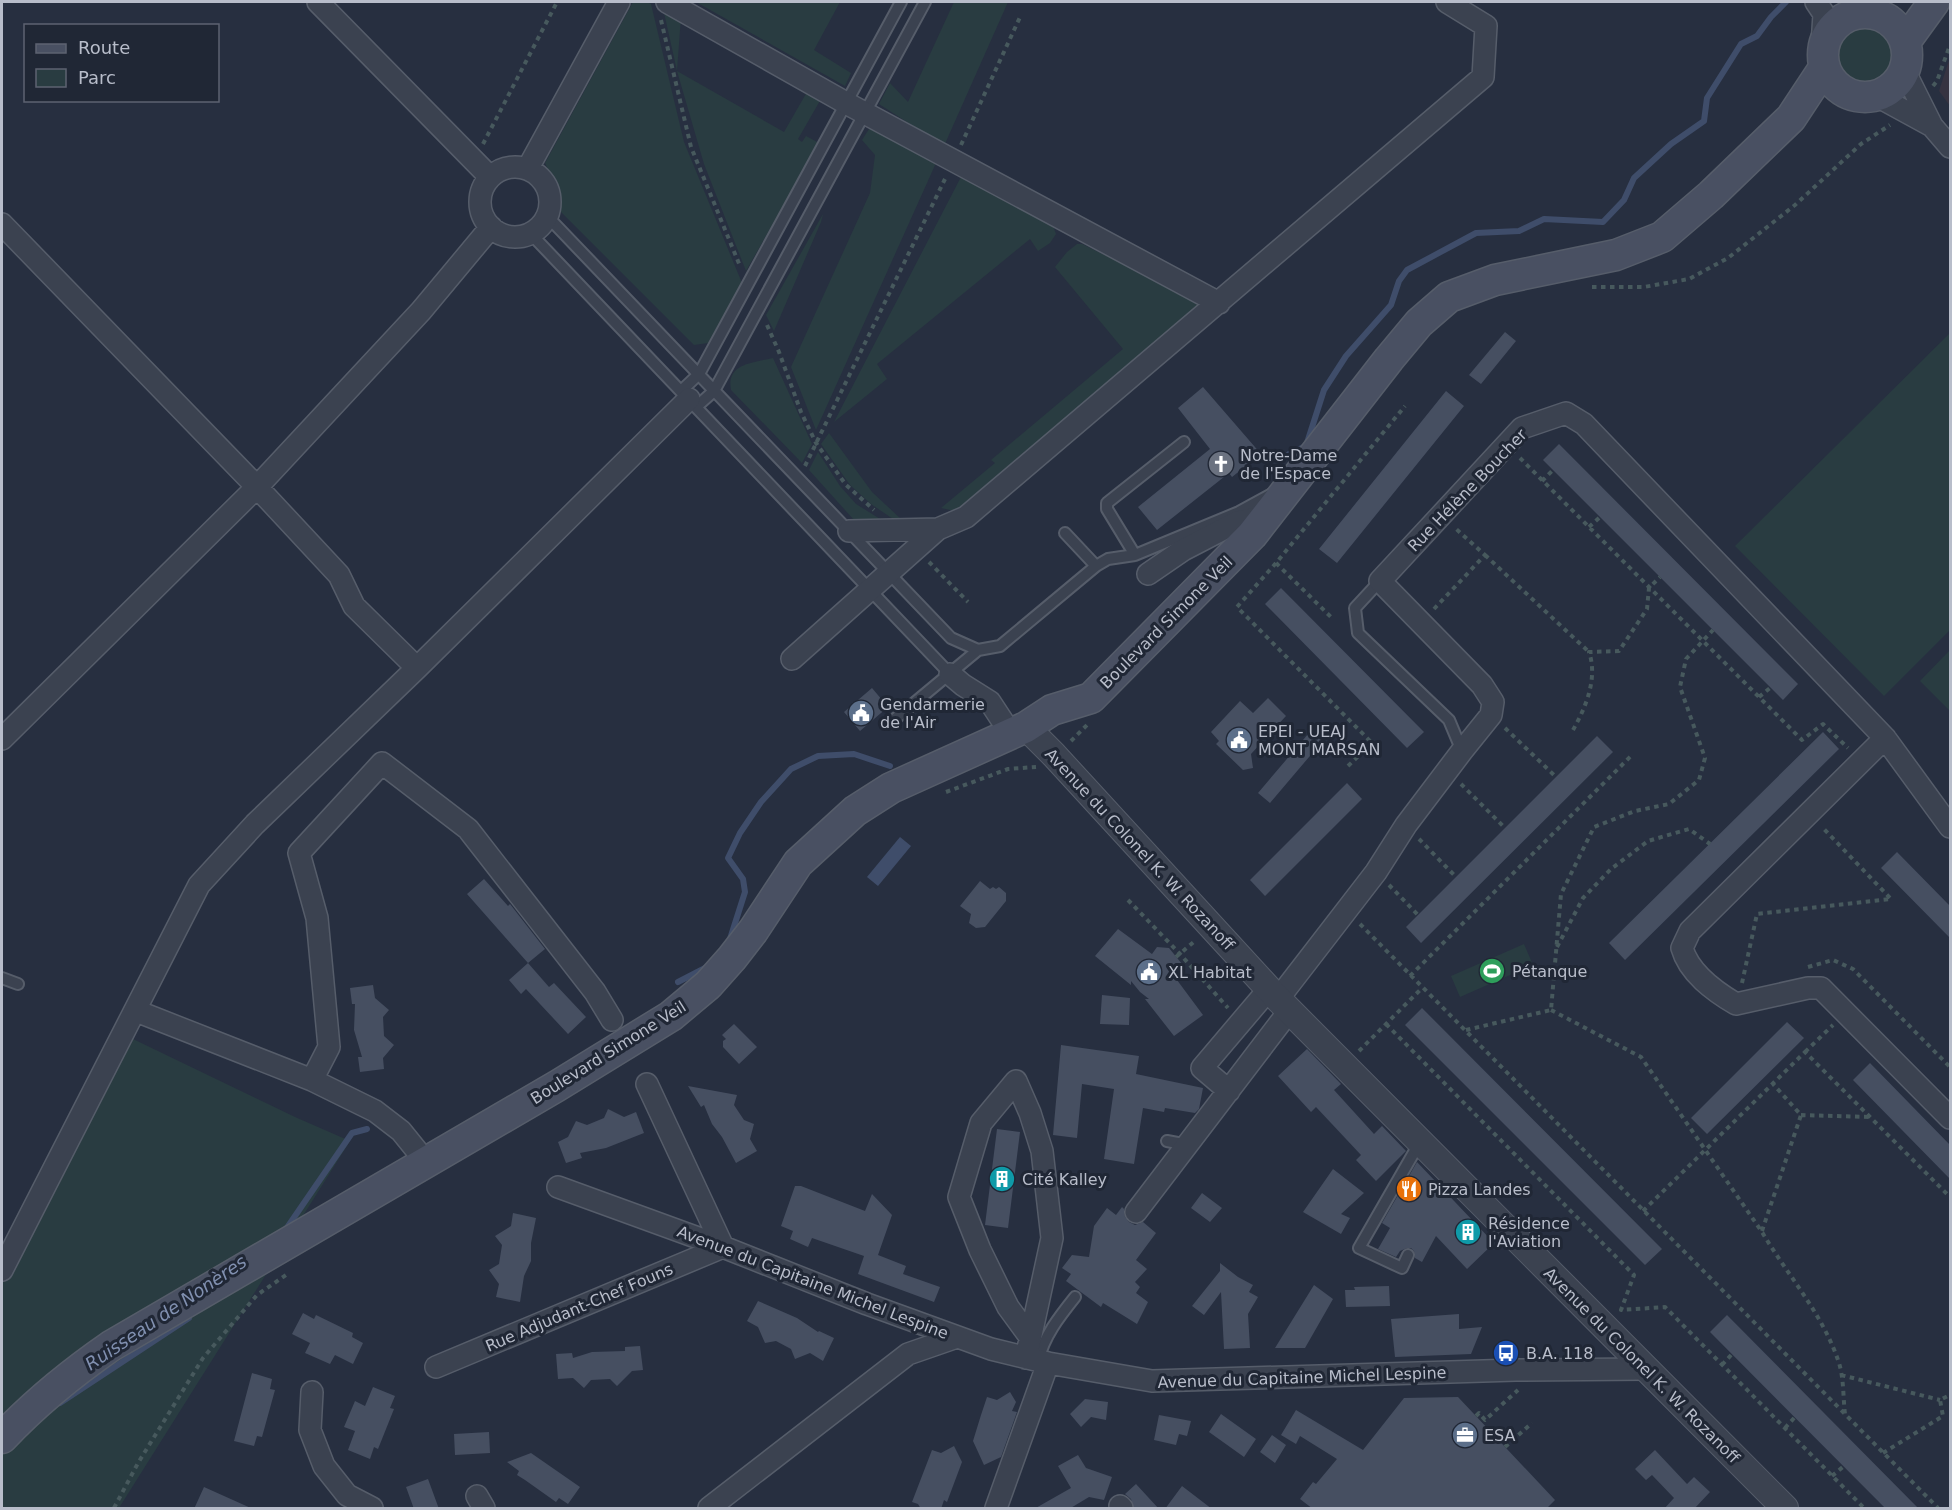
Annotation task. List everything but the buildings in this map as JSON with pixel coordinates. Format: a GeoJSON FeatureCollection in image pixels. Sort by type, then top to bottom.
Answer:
{"type":"FeatureCollection","features":[{"type":"Feature","properties":{"kind":"main road"},"geometry":{"type":"LineString","coordinates":[[1903,2],[1873,13],[1862,13],[1824,27],[1828,78],[1844,93],[1865,96],[1887,91],[1896,84],[1904,56],[1934,2]]}},
{"type":"Feature","properties":{"kind":"main road"},"geometry":{"type":"LineString","coordinates":[[1873,13],[1893,23],[1900,32],[1904,56]]}},
{"type":"Feature","properties":{"kind":"main road","name":"Boulevard Simone Veil"},"geometry":{"type":"LineString","coordinates":[[2,1438],[70,1375],[111,1346],[557,1086],[671,1016],[708,985],[732,958],[753,931],[798,863],[855,811],[891,788],[1019,730],[1052,710],[1091,698],[1252,535],[1289,485],[1419,323],[1449,297],[1495,280],[1616,255],[1662,237],[1711,195],[1791,118],[1824,27]]}},
{"type":"Feature","properties":{"kind":"main road","name":"Boulevard Simone Veil"},"geometry":{"type":"LineString","coordinates":[[1791,118],[1865,96]]}},
{"type":"Feature","properties":{"kind":"street"},"geometry":{"type":"LineString","coordinates":[[318,2],[490,177]]}},
{"type":"Feature","properties":{"kind":"street"},"geometry":{"type":"LineString","coordinates":[[528,168],[619,2]]}},
{"type":"Feature","properties":{"kind":"street"},"geometry":{"type":"LineString","coordinates":[[792,659],[938,529],[966,517],[1483,77],[1486,26],[1447,2]]}},
{"type":"Feature","properties":{"kind":"street"},"geometry":{"type":"LineString","coordinates":[[663,7],[1219,303]]}},
{"type":"Feature","properties":{"kind":"street"},"geometry":{"type":"LineString","coordinates":[[1904,56],[1912,107]]}},
{"type":"Feature","properties":{"kind":"street"},"geometry":{"type":"LineString","coordinates":[[1865,96],[1912,107],[1950,147]]}},
{"type":"Feature","properties":{"kind":"street"},"geometry":{"type":"LineString","coordinates":[[516,166],[528,168],[546,183],[551,206],[548,217],[541,227],[531,234],[508,237],[497,233],[482,215],[479,204],[481,192],[494,173],[516,166]]}},
{"type":"Feature","properties":{"kind":"street"},"geometry":{"type":"LineString","coordinates":[[2,224],[257,487],[339,575],[354,606],[417,668]]}},
{"type":"Feature","properties":{"kind":"street"},"geometry":{"type":"LineString","coordinates":[[2,739],[257,487],[414,318],[491,228]]}},
{"type":"Feature","properties":{"kind":"street"},"geometry":{"type":"LineString","coordinates":[[2,1270],[199,885],[255,824],[417,668],[689,399]]}},
{"type":"Feature","properties":{"kind":"street","name":"Rue Hélène Boucher"},"geometry":{"type":"LineString","coordinates":[[1380,580],[1522,428],[1566,413],[1584,424],[1885,738],[1950,827]]}},
{"type":"Feature","properties":{"kind":"street"},"geometry":{"type":"LineString","coordinates":[[1148,574],[1183,550],[1237,522],[1267,516]]}},
{"type":"Feature","properties":{"kind":"street"},"geometry":{"type":"LineString","coordinates":[[849,531],[938,529]]}},
{"type":"Feature","properties":{"kind":"street"},"geometry":{"type":"LineString","coordinates":[[1137,1212],[1178,1143],[1229,1091],[1279,999],[1376,872],[1406,825],[1491,715],[1493,702],[1482,685],[1380,580]]}},
{"type":"Feature","properties":{"kind":"street","name":"Avenue du Colonel K. W. Rozanoff"},"geometry":{"type":"LineString","coordinates":[[950,674],[990,702],[1019,730],[1054,754],[1279,999],[1785,1509]]}},
{"type":"Feature","properties":{"kind":"street"},"geometry":{"type":"LineString","coordinates":[[1885,738],[1690,932],[1682,948],[1685,960],[1714,991],[1736,1004],[1808,988],[1821,988],[1950,1118]]}},
{"type":"Feature","properties":{"kind":"street"},"geometry":{"type":"LineString","coordinates":[[312,1080],[329,1047],[317,918],[299,853],[382,763],[468,829],[595,992],[612,1020]]}},
{"type":"Feature","properties":{"kind":"street"},"geometry":{"type":"LineString","coordinates":[[1229,1091],[1202,1068],[1241,1023],[1279,999]]}},
{"type":"Feature","properties":{"kind":"street"},"geometry":{"type":"LineString","coordinates":[[144,1014],[312,1080],[375,1111],[401,1131],[426,1162]]}},
{"type":"Feature","properties":{"kind":"street"},"geometry":{"type":"LineString","coordinates":[[996,1509],[1036,1355],[1052,1238],[1042,1151],[1030,1113],[1016,1081],[981,1123],[959,1197],[980,1250],[1008,1307],[1036,1355]]}},
{"type":"Feature","properties":{"kind":"street"},"geometry":{"type":"LineString","coordinates":[[646,1083],[723,1247]]}},
{"type":"Feature","properties":{"kind":"street","name":"Avenue du Capitaine Michel Lespine"},"geometry":{"type":"LineString","coordinates":[[558,1187],[991,1349],[1036,1355],[1152,1381],[1516,1370],[1646,1369]]}},
{"type":"Feature","properties":{"kind":"street","name":"Rue Adjudant-Chef Founs"},"geometry":{"type":"LineString","coordinates":[[436,1367],[723,1247]]}},
{"type":"Feature","properties":{"kind":"street"},"geometry":{"type":"LineString","coordinates":[[709,1509],[908,1354],[957,1337]]}},
{"type":"Feature","properties":{"kind":"street"},"geometry":{"type":"LineString","coordinates":[[312,1392],[310,1430],[324,1466],[347,1495],[372,1509]]}},
{"type":"Feature","properties":{"kind":"lane"},"geometry":{"type":"LineString","coordinates":[[689,399],[714,391],[759,308],[855,108],[901,2]]}},
{"type":"Feature","properties":{"kind":"lane"},"geometry":{"type":"LineString","coordinates":[[689,399],[699,374],[748,284],[855,108],[925,2]]}},
{"type":"Feature","properties":{"kind":"lane"},"geometry":{"type":"LineString","coordinates":[[548,217],[951,638],[978,650]]}},
{"type":"Feature","properties":{"kind":"lane"},"geometry":{"type":"LineString","coordinates":[[531,234],[950,674]]}},
{"type":"Feature","properties":{"kind":"lane"},"geometry":{"type":"LineString","coordinates":[[1135,555],[1107,509],[1107,503],[1184,442]]}},
{"type":"Feature","properties":{"kind":"lane"},"geometry":{"type":"LineString","coordinates":[[895,719],[978,650],[1000,646],[1096,566],[1108,559],[1135,555],[1239,512],[1289,485]]}},
{"type":"Feature","properties":{"kind":"lane"},"geometry":{"type":"LineString","coordinates":[[1065,533],[1096,566]]}},
{"type":"Feature","properties":{"kind":"lane"},"geometry":{"type":"LineString","coordinates":[[1380,580],[1355,608],[1358,633],[1449,720],[1462,751]]}},
{"type":"Feature","properties":{"kind":"lane"},"geometry":{"type":"LineString","coordinates":[[2,978],[18,984]]}},
{"type":"Feature","properties":{"kind":"lane"},"geometry":{"type":"LineString","coordinates":[[1408,1255],[1402,1268],[1359,1248],[1420,1142]]}},
{"type":"Feature","properties":{"kind":"lane"},"geometry":{"type":"LineString","coordinates":[[1036,1355],[1054,1323],[1075,1297]]}},
{"type":"Feature","properties":{"kind":"path"},"geometry":{"type":"LineString","coordinates":[[474,161],[557,2]]}},
{"type":"Feature","properties":{"kind":"path"},"geometry":{"type":"LineString","coordinates":[[663,7],[691,147],[748,284]]}},
{"type":"Feature","properties":{"kind":"path"},"geometry":{"type":"LineString","coordinates":[[799,479],[954,160],[1021,15]]}},
{"type":"Feature","properties":{"kind":"path"},"geometry":{"type":"LineString","coordinates":[[1585,287],[1644,287],[1689,279],[1728,258],[1795,205],[1861,144],[1889,126],[1912,107],[1937,81],[1950,45]]}},
{"type":"Feature","properties":{"kind":"path"},"geometry":{"type":"LineString","coordinates":[[759,308],[816,443],[846,485],[898,530]]}},
{"type":"Feature","properties":{"kind":"path"},"geometry":{"type":"LineString","coordinates":[[1348,766],[1372,743],[1237,607],[1276,563],[1405,405]]}},
{"type":"Feature","properties":{"kind":"path"},"geometry":{"type":"LineString","coordinates":[[1507,444],[1802,740],[1823,724],[1861,762]]}},
{"type":"Feature","properties":{"kind":"path"},"geometry":{"type":"LineString","coordinates":[[1542,481],[1553,470]]}},
{"type":"Feature","properties":{"kind":"path"},"geometry":{"type":"LineString","coordinates":[[1442,515],[1589,652],[1592,662],[1590,691],[1574,730]]}},
{"type":"Feature","properties":{"kind":"path"},"geometry":{"type":"LineString","coordinates":[[1589,527],[1600,517]]}},
{"type":"Feature","properties":{"kind":"path"},"geometry":{"type":"LineString","coordinates":[[917,549],[968,602]]}},
{"type":"Feature","properties":{"kind":"path"},"geometry":{"type":"LineString","coordinates":[[1421,623],[1485,555]]}},
{"type":"Feature","properties":{"kind":"path"},"geometry":{"type":"LineString","coordinates":[[1276,563],[1332,619]]}},
{"type":"Feature","properties":{"kind":"path"},"geometry":{"type":"LineString","coordinates":[[1589,652],[1619,651],[1647,609],[1649,588],[1660,577]]}},
{"type":"Feature","properties":{"kind":"path"},"geometry":{"type":"LineString","coordinates":[[1551,1010],[1561,894],[1594,827],[1635,811],[1669,804],[1699,780],[1705,758],[1680,687],[1686,659],[1713,630]]}},
{"type":"Feature","properties":{"kind":"path"},"geometry":{"type":"LineString","coordinates":[[1759,697],[1770,688]]}},
{"type":"Feature","properties":{"kind":"path"},"geometry":{"type":"LineString","coordinates":[[1491,715],[1556,777]]}},
{"type":"Feature","properties":{"kind":"path"},"geometry":{"type":"LineString","coordinates":[[1054,754],[1088,724]]}},
{"type":"Feature","properties":{"kind":"path"},"geometry":{"type":"LineString","coordinates":[[1410,976],[1632,755]]}},
{"type":"Feature","properties":{"kind":"path"},"geometry":{"type":"LineString","coordinates":[[1448,770],[1505,828]]}},
{"type":"Feature","properties":{"kind":"path"},"geometry":{"type":"LineString","coordinates":[[1741,984],[1757,914],[1891,899],[1809,814]]}},
{"type":"Feature","properties":{"kind":"path"},"geometry":{"type":"LineString","coordinates":[[1406,825],[1456,877]]}},
{"type":"Feature","properties":{"kind":"path"},"geometry":{"type":"LineString","coordinates":[[1555,950],[1583,898],[1611,869],[1648,841],[1689,829],[1710,844]]}},
{"type":"Feature","properties":{"kind":"path"},"geometry":{"type":"LineString","coordinates":[[1376,872],[1418,915]]}},
{"type":"Feature","properties":{"kind":"path"},"geometry":{"type":"LineString","coordinates":[[1128,900],[1241,1023]]}},
{"type":"Feature","properties":{"kind":"path"},"geometry":{"type":"LineString","coordinates":[[1347,910],[1938,1509]]}},
{"type":"Feature","properties":{"kind":"path"},"geometry":{"type":"LineString","coordinates":[[1178,956],[1202,936]]}},
{"type":"Feature","properties":{"kind":"path"},"geometry":{"type":"LineString","coordinates":[[1344,1066],[1422,988]]}},
{"type":"Feature","properties":{"kind":"path"},"geometry":{"type":"LineString","coordinates":[[1465,1030],[1551,1010],[1641,1057],[1821,1319],[1840,1365],[1845,1415]]}},
{"type":"Feature","properties":{"kind":"path"},"geometry":{"type":"LineString","coordinates":[[1643,1211],[1846,1012]]}},
{"type":"Feature","properties":{"kind":"path"},"geometry":{"type":"LineString","coordinates":[[1386,1024],[1634,1275],[1621,1310],[1665,1307],[1864,1509]]}},
{"type":"Feature","properties":{"kind":"path"},"geometry":{"type":"LineString","coordinates":[[1805,1052],[1950,1197]]}},
{"type":"Feature","properties":{"kind":"path"},"geometry":{"type":"LineString","coordinates":[[1773,1084],[1800,1114],[1870,1117]]}},
{"type":"Feature","properties":{"kind":"path"},"geometry":{"type":"LineString","coordinates":[[1762,1232],[1800,1114]]}},
{"type":"Feature","properties":{"kind":"path"},"geometry":{"type":"LineString","coordinates":[[1722,1365],[1732,1354]]}},
{"type":"Feature","properties":{"kind":"path"},"geometry":{"type":"LineString","coordinates":[[1841,1375],[1940,1400],[1950,1395]]}},
{"type":"Feature","properties":{"kind":"path"},"geometry":{"type":"LineString","coordinates":[[1476,1416],[1479,1413],[1485,1420],[1518,1390]]}},
{"type":"Feature","properties":{"kind":"path"},"geometry":{"type":"LineString","coordinates":[[1883,1453],[1943,1416],[1940,1400]]}},
{"type":"Feature","properties":{"kind":"path"},"geometry":{"type":"LineString","coordinates":[[1785,1428],[1795,1417]]}},
{"type":"Feature","properties":{"kind":"path"},"geometry":{"type":"LineString","coordinates":[[1505,1447],[1532,1423]]}},
{"type":"Feature","properties":{"kind":"path"},"geometry":{"type":"LineString","coordinates":[[1832,1476],[1844,1466]]}},
{"type":"Feature","properties":{"kind":"shaded area"},"geometry":{"type":"Polygon","coordinates":[[[1950,57],[1950,106],[1939,91],[1950,57]]]}},
{"type":"Feature","properties":{"kind":"green space"},"geometry":{"type":"Polygon","coordinates":[[[633,2],[651,4],[684,142],[742,283],[708,343],[694,345],[561,212],[555,184],[545,163],[633,2]]]}},
{"type":"Feature","properties":{"kind":"green space"},"geometry":{"type":"Polygon","coordinates":[[[696,2],[840,2],[814,50],[851,73],[845,86],[696,2]]]}},
{"type":"Feature","properties":{"kind":"green space"},"geometry":{"type":"Polygon","coordinates":[[[954,2],[1008,2],[944,146],[879,104],[890,83],[908,102],[954,2]]]}},
{"type":"Feature","properties":{"kind":"green space"},"geometry":{"type":"Polygon","coordinates":[[[663,8],[681,17],[677,71],[663,8]]]}},
{"type":"Feature","properties":{"kind":"green space"},"geometry":{"type":"Polygon","coordinates":[[[1864,25],[1881,30],[1886,34],[1890,39],[1895,56],[1890,73],[1886,78],[1881,82],[1864,87],[1847,82],[1842,78],[1838,73],[1833,56],[1838,39],[1842,34],[1847,30],[1864,25]]]}},
{"type":"Feature","properties":{"kind":"green space"},"geometry":{"type":"Polygon","coordinates":[[[677,71],[784,132],[807,92],[821,99],[798,139],[802,142],[806,136],[819,143],[746,271],[704,164],[677,71]]]}},
{"type":"Feature","properties":{"kind":"green space"},"geometry":{"type":"Polygon","coordinates":[[[871,126],[936,163],[816,430],[791,367],[870,193],[875,155],[862,140],[871,126]]]}},
{"type":"Feature","properties":{"kind":"green space"},"geometry":{"type":"Polygon","coordinates":[[[962,175],[1053,226],[1056,234],[1050,243],[1038,251],[1030,239],[877,364],[887,379],[834,422],[962,175]]]}},
{"type":"Feature","properties":{"kind":"green space"},"geometry":{"type":"Polygon","coordinates":[[[823,214],[821,222],[774,331],[766,315],[823,214]]]}},
{"type":"Feature","properties":{"kind":"green space"},"geometry":{"type":"Polygon","coordinates":[[[1077,244],[1082,244],[1191,297],[1199,305],[955,511],[941,508],[995,463],[991,460],[1123,349],[1055,267],[1077,244]]]}},
{"type":"Feature","properties":{"kind":"green space"},"geometry":{"type":"Polygon","coordinates":[[[1950,333],[1950,630],[1884,696],[1735,546],[1950,333]]]}},
{"type":"Feature","properties":{"kind":"green space"},"geometry":{"type":"Polygon","coordinates":[[[773,358],[812,444],[802,463],[731,390],[733,374],[737,369],[750,363],[773,358]]]}},
{"type":"Feature","properties":{"kind":"green space"},"geometry":{"type":"Polygon","coordinates":[[[829,433],[872,492],[901,519],[896,521],[871,504],[850,485],[821,444],[829,433]]]}},
{"type":"Feature","properties":{"kind":"green space"},"geometry":{"type":"Polygon","coordinates":[[[818,452],[840,486],[856,504],[885,522],[854,520],[809,470],[818,452]]]}},
{"type":"Feature","properties":{"kind":"green space"},"geometry":{"type":"Polygon","coordinates":[[[1950,650],[1950,711],[1920,681],[1950,650]]]}},
{"type":"Feature","properties":{"kind":"green space","name":"Pétanque"},"geometry":{"type":"Polygon","coordinates":[[[1524,944],[1533,965],[1460,997],[1451,976],[1524,944]]]}},
{"type":"Feature","properties":{"kind":"green space"},"geometry":{"type":"Polygon","coordinates":[[[133,1039],[350,1141],[119,1508],[2,1508],[2,1279],[133,1039]]]}},
{"type":"Feature","properties":{"kind":"water"},"geometry":{"type":"Polygon","coordinates":[[[900,837],[911,846],[878,886],[867,877],[900,837]]]}},
{"type":"Feature","properties":{"kind":"waterway","name":"Ruisseau de Nonères"},"geometry":{"type":"LineString","coordinates":[[1289,454],[1306,446],[1324,390],[1346,356],[1391,305],[1399,281],[1407,270],[1476,233],[1519,231],[1544,219],[1603,222],[1624,200],[1634,178],[1671,144],[1704,121],[1707,98],[1741,44],[1757,36],[1786,2]]}},
{"type":"Feature","properties":{"kind":"waterway","name":"Ruisseau de Nonères"},"geometry":{"type":"LineString","coordinates":[[730,939],[745,892],[743,879],[728,858],[740,833],[761,802],[791,769],[818,756],[854,754],[890,766]]}},
{"type":"Feature","properties":{"kind":"waterway","name":"Ruisseau de Nonères"},"geometry":{"type":"LineString","coordinates":[[678,982],[707,967]]}},
{"type":"Feature","properties":{"kind":"waterway","name":"Ruisseau de Nonères"},"geometry":{"type":"LineString","coordinates":[[284,1232],[352,1133],[367,1129]]}},
{"type":"Feature","properties":{"kind":"waterway","name":"Ruisseau de Nonères"},"geometry":{"type":"LineString","coordinates":[[60,1403],[189,1318]]}},
{"type":"Feature","properties":{"kind":"place","name":"Notre-Dame de l'Espace"},"geometry":{"type":"Point","coordinates":[1221,464]}},
{"type":"Feature","properties":{"kind":"place","name":"Gendarmerie de l'Air"},"geometry":{"type":"Point","coordinates":[861,713]}},
{"type":"Feature","properties":{"kind":"place","name":"EPEI - UEAJ MONT MARSAN"},"geometry":{"type":"Point","coordinates":[1239,740]}},
{"type":"Feature","properties":{"kind":"place","name":"Pétanque"},"geometry":{"type":"Point","coordinates":[1492,971]}},
{"type":"Feature","properties":{"kind":"place","name":"XL Habitat"},"geometry":{"type":"Point","coordinates":[1149,972]}},
{"type":"Feature","properties":{"kind":"place","name":"Cité Kalley"},"geometry":{"type":"Point","coordinates":[1002,1179]}},
{"type":"Feature","properties":{"kind":"place","name":"Pizza Landes"},"geometry":{"type":"Point","coordinates":[1409,1189]}},
{"type":"Feature","properties":{"kind":"place","name":"Résidence l'Aviation"},"geometry":{"type":"Point","coordinates":[1468,1232]}},
{"type":"Feature","properties":{"kind":"place","name":"B.A. 118"},"geometry":{"type":"Point","coordinates":[1506,1353]}},
{"type":"Feature","properties":{"kind":"place","name":"ESA"},"geometry":{"type":"Point","coordinates":[1465,1435]}}]}
